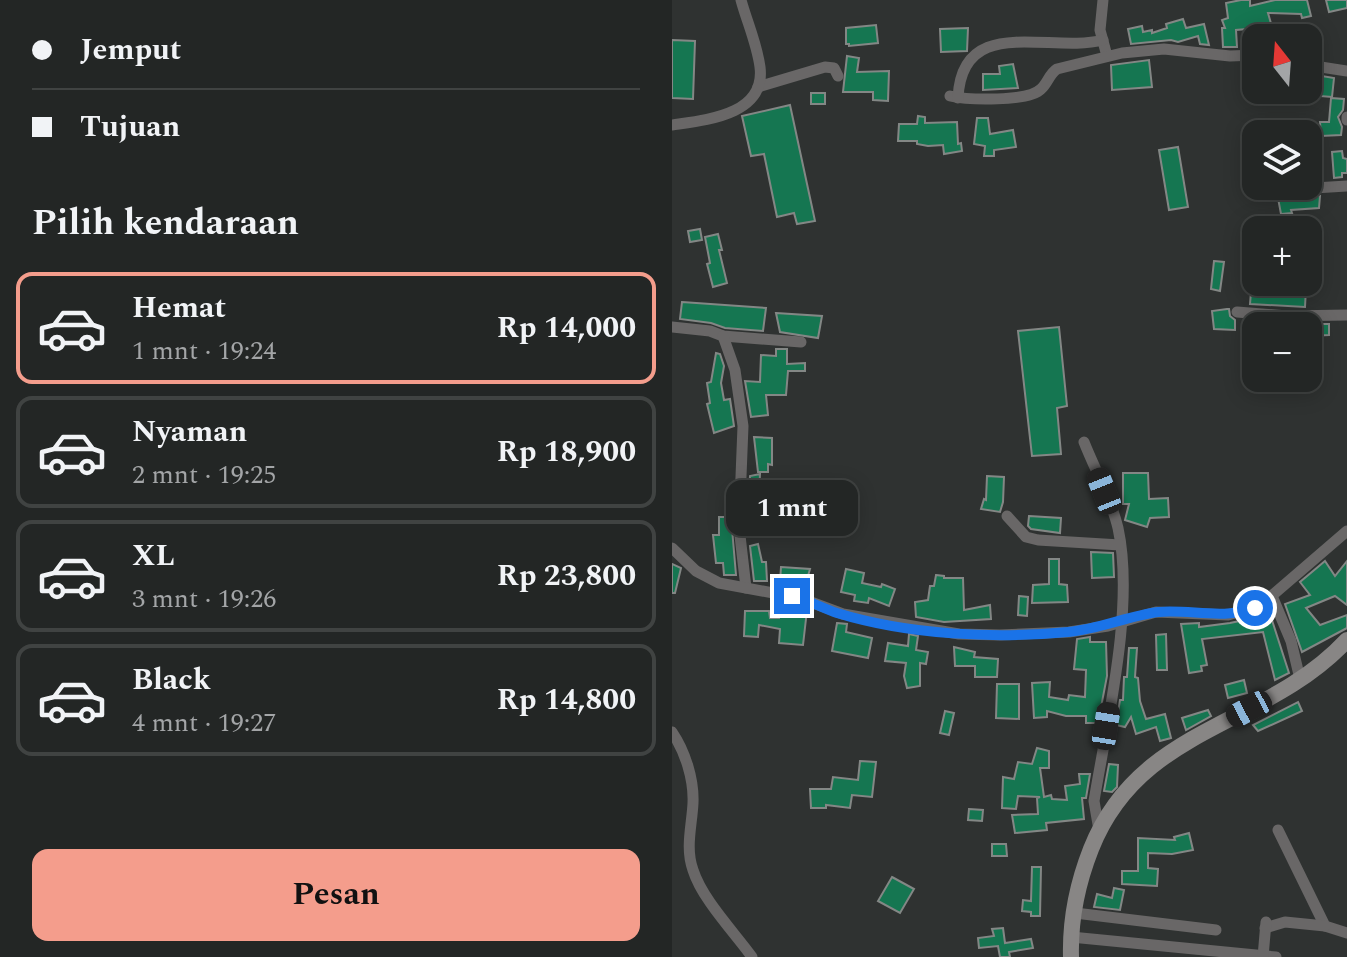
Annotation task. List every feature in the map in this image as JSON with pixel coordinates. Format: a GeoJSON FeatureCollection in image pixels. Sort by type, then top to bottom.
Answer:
{"type":"FeatureCollection","features":[{"type":"Feature","properties":{"kind":"street"},"geometry":{"type":"LineString","coordinates":[[672,125],[711,119],[737,109],[748,102],[758,87],[760,64],[741,0]]}},
{"type":"Feature","properties":{"kind":"street"},"geometry":{"type":"LineString","coordinates":[[1103,0],[1100,24],[1107,56]]}},
{"type":"Feature","properties":{"kind":"street"},"geometry":{"type":"LineString","coordinates":[[1103,40],[1073,45],[1022,41],[996,43],[974,56],[966,66],[954,97],[981,100],[1033,93],[1042,89],[1057,69],[1107,56],[1164,49],[1242,56]]}},
{"type":"Feature","properties":{"kind":"street"},"geometry":{"type":"LineString","coordinates":[[758,87],[825,67],[834,68],[838,76]]}},
{"type":"Feature","properties":{"kind":"street"},"geometry":{"type":"LineString","coordinates":[[1322,67],[1347,71]]}},
{"type":"Feature","properties":{"kind":"street"},"geometry":{"type":"LineString","coordinates":[[1322,188],[1347,186]]}},
{"type":"Feature","properties":{"kind":"street"},"geometry":{"type":"LineString","coordinates":[[1237,312],[1287,316],[1347,315]]}},
{"type":"Feature","properties":{"kind":"street"},"geometry":{"type":"LineString","coordinates":[[672,327],[710,331],[723,336],[801,342]]}},
{"type":"Feature","properties":{"kind":"street"},"geometry":{"type":"LineString","coordinates":[[723,336],[735,370],[743,426],[738,506],[746,588]]}},
{"type":"Feature","properties":{"kind":"street"},"geometry":{"type":"LineString","coordinates":[[1084,442],[1114,515],[1120,545],[1122,621],[1094,801],[1099,830]]}},
{"type":"Feature","properties":{"kind":"street"},"geometry":{"type":"LineString","coordinates":[[1007,516],[1026,537],[1120,545]]}},
{"type":"Feature","properties":{"kind":"street"},"geometry":{"type":"LineString","coordinates":[[672,548],[704,577],[719,583],[800,598],[843,614],[970,635],[1069,632],[1166,612],[1228,615],[1255,608],[1347,531]]}},
{"type":"Feature","properties":{"kind":"street"},"geometry":{"type":"LineString","coordinates":[[1272,596],[1291,641],[1300,679]]}},
{"type":"Feature","properties":{"kind":"street"},"geometry":{"type":"LineString","coordinates":[[1071,957],[1071,937],[1082,875],[1099,830],[1118,799],[1156,761],[1300,679],[1328,659],[1347,640]]}},
{"type":"Feature","properties":{"kind":"street"},"geometry":{"type":"LineString","coordinates":[[672,732],[687,766],[693,792],[689,839],[693,873],[752,957]]}},
{"type":"Feature","properties":{"kind":"street"},"geometry":{"type":"LineString","coordinates":[[1278,830],[1325,926]]}},
{"type":"Feature","properties":{"kind":"street"},"geometry":{"type":"LineString","coordinates":[[1075,913],[1216,926],[1214,949]]}},
{"type":"Feature","properties":{"kind":"street"},"geometry":{"type":"LineString","coordinates":[[1263,956],[1266,925],[1285,922],[1325,926],[1347,933]]}},
{"type":"Feature","properties":{"kind":"street"},"geometry":{"type":"LineString","coordinates":[[1071,937],[1276,957]]}},
{"type":"Feature","properties":{"kind":"building"},"geometry":{"type":"Polygon","coordinates":[[[1250,0],[1250,6],[1275,0],[1307,0],[1311,16],[1302,18],[1301,14],[1268,13],[1271,24],[1242,24],[1242,30],[1236,30],[1237,47],[1223,47],[1222,28],[1225,28],[1222,20],[1228,18],[1226,3],[1250,0]]]}},
{"type":"Feature","properties":{"kind":"building"},"geometry":{"type":"Polygon","coordinates":[[[1326,0],[1347,0],[1347,8],[1329,12],[1326,0]]]}},
{"type":"Feature","properties":{"kind":"building"},"geometry":{"type":"Polygon","coordinates":[[[1183,19],[1186,28],[1204,24],[1209,45],[1200,44],[1198,36],[1178,42],[1131,44],[1128,29],[1142,26],[1143,32],[1152,30],[1152,33],[1167,28],[1166,24],[1183,19]]]}},
{"type":"Feature","properties":{"kind":"building"},"geometry":{"type":"Polygon","coordinates":[[[876,25],[878,43],[846,44],[846,28],[876,25]]]}},
{"type":"Feature","properties":{"kind":"building"},"geometry":{"type":"Polygon","coordinates":[[[968,28],[967,51],[941,52],[940,29],[968,28]]]}},
{"type":"Feature","properties":{"kind":"building"},"geometry":{"type":"Polygon","coordinates":[[[672,40],[695,41],[693,99],[672,98],[672,40]]]}},
{"type":"Feature","properties":{"kind":"building"},"geometry":{"type":"Polygon","coordinates":[[[847,56],[859,58],[857,72],[889,71],[888,101],[873,100],[873,92],[843,92],[847,56]]]}},
{"type":"Feature","properties":{"kind":"building"},"geometry":{"type":"Polygon","coordinates":[[[1149,60],[1152,87],[1112,90],[1111,65],[1149,60]]]}},
{"type":"Feature","properties":{"kind":"building"},"geometry":{"type":"Polygon","coordinates":[[[1013,64],[1018,88],[983,90],[983,74],[1000,74],[999,66],[1013,64]]]}},
{"type":"Feature","properties":{"kind":"building"},"geometry":{"type":"Polygon","coordinates":[[[1322,76],[1334,78],[1332,97],[1322,96],[1322,76]]]}},
{"type":"Feature","properties":{"kind":"building"},"geometry":{"type":"Polygon","coordinates":[[[811,93],[825,93],[825,104],[811,104],[811,93]]]}},
{"type":"Feature","properties":{"kind":"building"},"geometry":{"type":"Polygon","coordinates":[[[1331,98],[1344,99],[1343,110],[1338,117],[1341,135],[1322,136],[1322,122],[1329,122],[1331,98]]]}},
{"type":"Feature","properties":{"kind":"building"},"geometry":{"type":"Polygon","coordinates":[[[790,105],[815,221],[797,224],[794,213],[777,217],[764,154],[751,156],[742,116],[790,105]]]}},
{"type":"Feature","properties":{"kind":"building"},"geometry":{"type":"Polygon","coordinates":[[[918,116],[925,117],[925,123],[957,122],[958,144],[961,143],[962,151],[944,154],[943,145],[898,141],[899,124],[917,124],[918,116]]]}},
{"type":"Feature","properties":{"kind":"building"},"geometry":{"type":"Polygon","coordinates":[[[977,118],[988,118],[990,134],[1013,130],[1016,147],[994,150],[994,156],[984,156],[985,146],[974,144],[977,118]]]}},
{"type":"Feature","properties":{"kind":"building"},"geometry":{"type":"Polygon","coordinates":[[[1178,147],[1188,207],[1169,210],[1159,150],[1178,147]]]}},
{"type":"Feature","properties":{"kind":"building"},"geometry":{"type":"Polygon","coordinates":[[[1342,151],[1343,158],[1347,159],[1347,173],[1334,178],[1332,152],[1342,151]]]}},
{"type":"Feature","properties":{"kind":"building"},"geometry":{"type":"Polygon","coordinates":[[[1278,200],[1320,200],[1319,208],[1281,214],[1278,200]]]}},
{"type":"Feature","properties":{"kind":"building"},"geometry":{"type":"Polygon","coordinates":[[[700,229],[702,240],[690,242],[688,231],[700,229]]]}},
{"type":"Feature","properties":{"kind":"building"},"geometry":{"type":"Polygon","coordinates":[[[718,234],[727,283],[713,287],[705,237],[718,234]]]}},
{"type":"Feature","properties":{"kind":"building"},"geometry":{"type":"Polygon","coordinates":[[[1214,261],[1224,262],[1220,291],[1211,289],[1214,261]]]}},
{"type":"Feature","properties":{"kind":"building"},"geometry":{"type":"Polygon","coordinates":[[[1251,296],[1306,296],[1305,307],[1250,304],[1251,296]]]}},
{"type":"Feature","properties":{"kind":"building"},"geometry":{"type":"Polygon","coordinates":[[[682,302],[766,308],[763,331],[725,328],[680,319],[682,302]]]}},
{"type":"Feature","properties":{"kind":"building"},"geometry":{"type":"Polygon","coordinates":[[[1229,309],[1230,316],[1235,320],[1235,330],[1214,329],[1212,311],[1229,309]]]}},
{"type":"Feature","properties":{"kind":"building"},"geometry":{"type":"Polygon","coordinates":[[[776,313],[822,316],[818,338],[780,332],[776,313]]]}},
{"type":"Feature","properties":{"kind":"building"},"geometry":{"type":"Polygon","coordinates":[[[1322,324],[1329,324],[1329,335],[1322,335],[1322,324]]]}},
{"type":"Feature","properties":{"kind":"building"},"geometry":{"type":"Polygon","coordinates":[[[1059,327],[1067,406],[1057,408],[1061,454],[1032,456],[1018,331],[1059,327]]]}},
{"type":"Feature","properties":{"kind":"building"},"geometry":{"type":"Polygon","coordinates":[[[776,349],[787,349],[787,364],[805,363],[805,371],[788,371],[786,395],[766,395],[768,415],[751,417],[745,381],[760,382],[761,355],[776,356],[776,349]]]}},
{"type":"Feature","properties":{"kind":"building"},"geometry":{"type":"Polygon","coordinates":[[[716,353],[720,354],[724,366],[721,383],[724,400],[730,399],[734,426],[714,433],[707,404],[710,403],[707,383],[711,382],[716,353]]]}},
{"type":"Feature","properties":{"kind":"building"},"geometry":{"type":"Polygon","coordinates":[[[754,437],[772,438],[772,465],[768,464],[768,472],[758,472],[754,437]]]}},
{"type":"Feature","properties":{"kind":"building"},"geometry":{"type":"Polygon","coordinates":[[[1123,473],[1148,473],[1149,499],[1168,498],[1169,517],[1150,518],[1147,527],[1125,520],[1129,504],[1123,504],[1123,473]]]}},
{"type":"Feature","properties":{"kind":"building"},"geometry":{"type":"Polygon","coordinates":[[[760,474],[759,495],[749,494],[750,476],[760,474]]]}},
{"type":"Feature","properties":{"kind":"building"},"geometry":{"type":"Polygon","coordinates":[[[987,476],[1004,477],[1000,512],[981,509],[986,500],[987,476]]]}},
{"type":"Feature","properties":{"kind":"building"},"geometry":{"type":"Polygon","coordinates":[[[1029,516],[1061,518],[1060,533],[1031,529],[1028,526],[1029,516]]]}},
{"type":"Feature","properties":{"kind":"building"},"geometry":{"type":"Polygon","coordinates":[[[719,517],[731,517],[736,575],[724,575],[723,563],[716,563],[713,535],[719,535],[719,517]]]}},
{"type":"Feature","properties":{"kind":"building"},"geometry":{"type":"Polygon","coordinates":[[[758,544],[762,562],[766,562],[767,581],[754,581],[750,546],[758,544]]]}},
{"type":"Feature","properties":{"kind":"building"},"geometry":{"type":"Polygon","coordinates":[[[1091,552],[1113,553],[1114,577],[1092,578],[1091,552]]]}},
{"type":"Feature","properties":{"kind":"building"},"geometry":{"type":"Polygon","coordinates":[[[1049,559],[1059,559],[1059,584],[1067,585],[1068,602],[1032,603],[1033,585],[1049,584],[1049,559]]]}},
{"type":"Feature","properties":{"kind":"building"},"geometry":{"type":"Polygon","coordinates":[[[1325,561],[1335,576],[1347,561],[1347,605],[1335,596],[1306,608],[1320,625],[1347,615],[1347,628],[1302,652],[1285,604],[1310,595],[1300,582],[1325,561]]]}},
{"type":"Feature","properties":{"kind":"building"},"geometry":{"type":"Polygon","coordinates":[[[672,564],[681,568],[675,593],[672,593],[672,564]]]}},
{"type":"Feature","properties":{"kind":"building"},"geometry":{"type":"Polygon","coordinates":[[[781,567],[810,569],[806,583],[780,582],[781,567]]]}},
{"type":"Feature","properties":{"kind":"building"},"geometry":{"type":"Polygon","coordinates":[[[846,569],[864,573],[862,583],[881,587],[882,584],[895,589],[889,606],[869,598],[868,603],[854,601],[855,595],[841,592],[846,569]]]}},
{"type":"Feature","properties":{"kind":"building"},"geometry":{"type":"Polygon","coordinates":[[[936,575],[963,578],[964,610],[990,605],[991,619],[944,622],[916,617],[915,602],[928,600],[936,575]]]}},
{"type":"Feature","properties":{"kind":"building"},"geometry":{"type":"Polygon","coordinates":[[[1019,596],[1028,597],[1027,616],[1018,615],[1019,596]]]}},
{"type":"Feature","properties":{"kind":"building"},"geometry":{"type":"Polygon","coordinates":[[[780,603],[807,610],[803,645],[779,643],[780,629],[759,625],[758,637],[744,636],[745,611],[769,611],[770,618],[779,618],[780,603]]]}},
{"type":"Feature","properties":{"kind":"building"},"geometry":{"type":"Polygon","coordinates":[[[1269,611],[1289,673],[1275,680],[1263,632],[1202,639],[1207,665],[1201,666],[1202,671],[1189,673],[1181,624],[1199,623],[1199,627],[1230,623],[1259,617],[1269,611]]]}},
{"type":"Feature","properties":{"kind":"building"},"geometry":{"type":"Polygon","coordinates":[[[837,623],[847,624],[846,632],[872,638],[868,658],[832,651],[837,623]]]}},
{"type":"Feature","properties":{"kind":"building"},"geometry":{"type":"Polygon","coordinates":[[[909,634],[918,636],[916,650],[928,652],[926,664],[920,663],[920,686],[907,688],[904,676],[906,663],[885,661],[888,643],[908,646],[909,634]]]}},
{"type":"Feature","properties":{"kind":"building"},"geometry":{"type":"Polygon","coordinates":[[[1166,634],[1167,670],[1157,670],[1156,635],[1166,634]]]}},
{"type":"Feature","properties":{"kind":"building"},"geometry":{"type":"Polygon","coordinates":[[[1090,637],[1090,642],[1106,642],[1107,676],[1098,723],[1086,723],[1086,716],[1066,716],[1047,711],[1047,717],[1034,718],[1032,683],[1050,682],[1049,697],[1068,700],[1069,695],[1085,697],[1086,670],[1074,669],[1077,639],[1090,637]]]}},
{"type":"Feature","properties":{"kind":"building"},"geometry":{"type":"Polygon","coordinates":[[[954,647],[975,652],[974,657],[998,659],[997,677],[975,677],[975,666],[955,666],[954,647]]]}},
{"type":"Feature","properties":{"kind":"building"},"geometry":{"type":"Polygon","coordinates":[[[1129,648],[1137,648],[1135,677],[1138,678],[1140,701],[1146,719],[1165,714],[1171,738],[1160,741],[1156,727],[1136,734],[1131,717],[1125,727],[1116,725],[1120,700],[1123,700],[1124,677],[1127,677],[1129,648]]]}},
{"type":"Feature","properties":{"kind":"building"},"geometry":{"type":"Polygon","coordinates":[[[1244,680],[1247,693],[1228,698],[1225,685],[1244,680]]]}},
{"type":"Feature","properties":{"kind":"building"},"geometry":{"type":"Polygon","coordinates":[[[997,684],[1019,684],[1019,719],[996,718],[997,684]]]}},
{"type":"Feature","properties":{"kind":"building"},"geometry":{"type":"Polygon","coordinates":[[[1298,702],[1302,711],[1258,731],[1253,725],[1298,702]]]}},
{"type":"Feature","properties":{"kind":"building"},"geometry":{"type":"Polygon","coordinates":[[[1208,710],[1211,716],[1186,730],[1182,718],[1208,710]]]}},
{"type":"Feature","properties":{"kind":"building"},"geometry":{"type":"Polygon","coordinates":[[[945,711],[954,713],[949,735],[940,733],[945,711]]]}},
{"type":"Feature","properties":{"kind":"building"},"geometry":{"type":"Polygon","coordinates":[[[1037,748],[1049,751],[1049,768],[1040,768],[1044,797],[1051,795],[1052,799],[1067,800],[1065,786],[1080,784],[1079,774],[1090,774],[1086,798],[1082,798],[1084,819],[1046,823],[1047,830],[1015,833],[1012,815],[1038,814],[1037,798],[1040,797],[1018,796],[1016,809],[1002,808],[1003,777],[1014,779],[1018,762],[1032,764],[1037,748]]]}},
{"type":"Feature","properties":{"kind":"building"},"geometry":{"type":"Polygon","coordinates":[[[860,761],[876,762],[872,797],[852,795],[850,808],[826,805],[826,808],[811,808],[810,789],[831,789],[833,777],[858,780],[860,761]]]}},
{"type":"Feature","properties":{"kind":"building"},"geometry":{"type":"Polygon","coordinates":[[[1109,764],[1118,765],[1117,787],[1112,792],[1104,791],[1109,764]]]}},
{"type":"Feature","properties":{"kind":"building"},"geometry":{"type":"Polygon","coordinates":[[[969,809],[983,810],[982,821],[968,820],[969,809]]]}},
{"type":"Feature","properties":{"kind":"building"},"geometry":{"type":"Polygon","coordinates":[[[1189,833],[1193,850],[1172,854],[1148,853],[1148,868],[1158,869],[1157,886],[1122,884],[1122,871],[1138,871],[1138,838],[1175,840],[1174,837],[1189,833]]]}},
{"type":"Feature","properties":{"kind":"building"},"geometry":{"type":"Polygon","coordinates":[[[992,844],[1006,844],[1007,856],[992,856],[992,844]]]}},
{"type":"Feature","properties":{"kind":"building"},"geometry":{"type":"Polygon","coordinates":[[[1032,867],[1041,867],[1040,916],[1031,916],[1031,912],[1022,911],[1023,900],[1031,901],[1032,867]]]}},
{"type":"Feature","properties":{"kind":"building"},"geometry":{"type":"Polygon","coordinates":[[[892,877],[914,889],[900,913],[878,901],[892,877]]]}},
{"type":"Feature","properties":{"kind":"building"},"geometry":{"type":"Polygon","coordinates":[[[1114,888],[1124,890],[1120,910],[1094,907],[1097,894],[1112,898],[1114,888]]]}},
{"type":"Feature","properties":{"kind":"building"},"geometry":{"type":"Polygon","coordinates":[[[1003,928],[1005,943],[1031,939],[1033,948],[1009,952],[1010,957],[1000,957],[998,946],[979,948],[978,938],[994,936],[992,929],[1003,928]]]}},
{"type":"Feature","properties":{"kind":"route"},"geometry":{"type":"LineString","coordinates":[[792,596],[843,614],[926,630],[982,636],[1069,632],[1108,626],[1156,612],[1228,615],[1255,608]]}}]}
